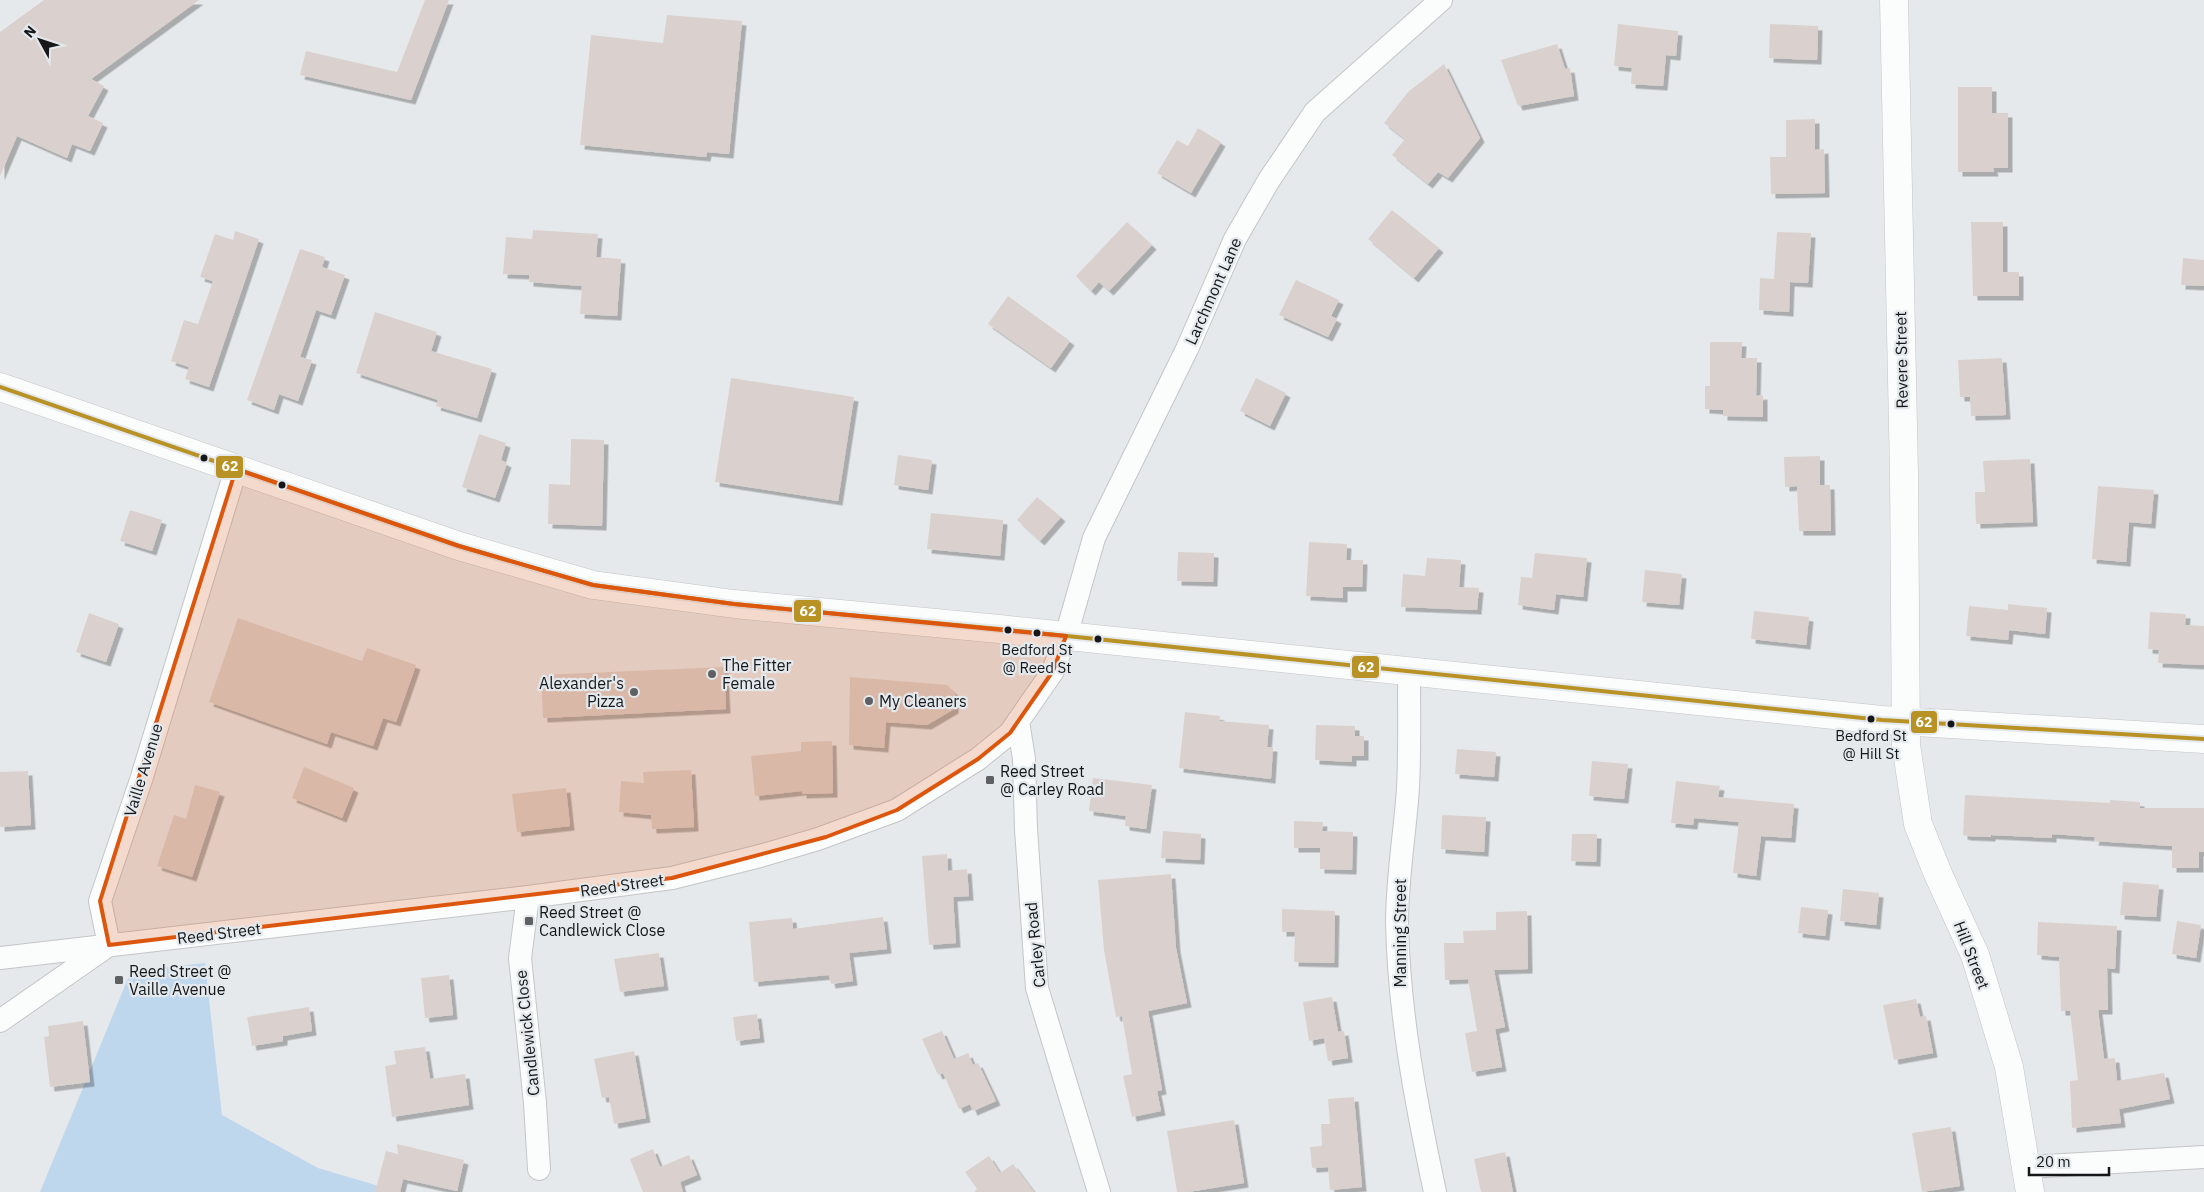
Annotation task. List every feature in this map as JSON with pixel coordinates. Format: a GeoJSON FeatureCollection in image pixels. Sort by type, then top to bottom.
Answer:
{"type":"FeatureCollection","features":[{"type":"Feature","properties":{"kind":"main road","name":"Revere Street"},"geometry":{"type":"LineString","coordinates":[[1894,0],[1905,492],[1905,721]]}},
{"type":"Feature","properties":{"kind":"main road"},"geometry":{"type":"LineString","coordinates":[[0,387],[459,546],[593,585],[734,604],[1905,721],[2204,739]]}},
{"type":"Feature","properties":{"kind":"main road","name":"Hill Street"},"geometry":{"type":"LineString","coordinates":[[1905,721],[1906,745],[1918,824],[1938,874],[1975,955],[2009,1067],[2028,1180]]}},
{"type":"Feature","properties":{"kind":"street","name":"Larchmont Lane"},"geometry":{"type":"LineString","coordinates":[[1066,636],[1094,538],[1187,348],[1235,239],[1269,180],[1315,112],[1441,0]]}},
{"type":"Feature","properties":{"kind":"street","name":"Vaille Avenue"},"geometry":{"type":"LineString","coordinates":[[109,945],[100,901],[141,780],[236,469]]}},
{"type":"Feature","properties":{"kind":"street","name":"Reed Street"},"geometry":{"type":"LineString","coordinates":[[0,958],[528,897],[672,878],[826,837],[897,810],[978,759],[1010,732],[1018,721],[1053,671],[1066,636]]}},
{"type":"Feature","properties":{"kind":"street","name":"Manning Street"},"geometry":{"type":"LineString","coordinates":[[1409,671],[1408,788],[1400,853],[1397,916],[1401,996],[1414,1095],[1435,1192]]}},
{"type":"Feature","properties":{"kind":"street","name":"Carley Road"},"geometry":{"type":"LineString","coordinates":[[1018,721],[1024,760],[1026,829],[1037,988],[1100,1192]]}},
{"type":"Feature","properties":{"kind":"street","name":"Candlewick Close"},"geometry":{"type":"LineString","coordinates":[[528,897],[520,958],[535,1103],[539,1169]]}},
{"type":"Feature","properties":{"kind":"street"},"geometry":{"type":"LineString","coordinates":[[0,1020],[109,945]]}},
{"type":"Feature","properties":{"kind":"street"},"geometry":{"type":"LineString","coordinates":[[2028,1180],[2204,1157]]}},
{"type":"Feature","properties":{"kind":"highlighted area"},"geometry":{"type":"Polygon","coordinates":[[[236,469],[459,546],[593,585],[734,604],[1066,636],[1053,671],[1010,733],[978,759],[897,810],[826,837],[672,878],[109,945],[100,901],[236,469]]]}},
{"type":"Feature","properties":{"kind":"shaded area"},"geometry":{"type":"Polygon","coordinates":[[[205,963],[222,1115],[318,1168],[399,1192],[40,1192],[131,971],[205,963]]]}},
{"type":"Feature","properties":{"kind":"building"},"geometry":{"type":"Polygon","coordinates":[[[44,0],[199,0],[91,79],[104,86],[88,116],[103,123],[90,151],[72,144],[67,158],[17,136],[0,176],[0,32],[44,0]]]}},
{"type":"Feature","properties":{"kind":"building"},"geometry":{"type":"Polygon","coordinates":[[[425,0],[449,0],[411,100],[300,75],[306,51],[397,72],[425,0]]]}},
{"type":"Feature","properties":{"kind":"building"},"geometry":{"type":"Polygon","coordinates":[[[667,15],[742,21],[729,154],[707,152],[706,157],[580,145],[591,35],[663,43],[667,15]]]}},
{"type":"Feature","properties":{"kind":"building"},"geometry":{"type":"Polygon","coordinates":[[[1618,24],[1678,31],[1676,56],[1666,55],[1663,86],[1631,84],[1632,68],[1614,66],[1618,24]]]}},
{"type":"Feature","properties":{"kind":"building"},"geometry":{"type":"Polygon","coordinates":[[[1770,24],[1818,26],[1817,60],[1769,58],[1770,24]]]}},
{"type":"Feature","properties":{"kind":"building"},"geometry":{"type":"Polygon","coordinates":[[[1557,44],[1565,69],[1570,68],[1574,96],[1518,106],[1501,60],[1557,44]]]}},
{"type":"Feature","properties":{"kind":"building"},"geometry":{"type":"Polygon","coordinates":[[[1444,64],[1480,138],[1448,178],[1438,172],[1428,184],[1392,155],[1405,139],[1384,123],[1408,92],[1444,64]]]}},
{"type":"Feature","properties":{"kind":"building"},"geometry":{"type":"Polygon","coordinates":[[[1958,87],[1992,87],[1992,113],[2008,113],[2008,168],[1993,168],[1994,172],[1958,172],[1958,87]]]}},
{"type":"Feature","properties":{"kind":"building"},"geometry":{"type":"Polygon","coordinates":[[[1815,119],[1815,150],[1824,149],[1825,193],[1771,194],[1770,157],[1786,157],[1786,120],[1815,119]]]}},
{"type":"Feature","properties":{"kind":"building"},"geometry":{"type":"Polygon","coordinates":[[[1198,128],[1221,142],[1191,193],[1157,173],[1177,140],[1188,146],[1198,128]]]}},
{"type":"Feature","properties":{"kind":"building"},"geometry":{"type":"Polygon","coordinates":[[[1392,210],[1439,248],[1414,278],[1368,239],[1392,210]]]}},
{"type":"Feature","properties":{"kind":"building"},"geometry":{"type":"Polygon","coordinates":[[[1127,222],[1152,245],[1109,291],[1099,282],[1091,291],[1076,276],[1127,222]]]}},
{"type":"Feature","properties":{"kind":"building"},"geometry":{"type":"Polygon","coordinates":[[[1971,222],[2003,222],[2003,272],[2019,272],[2019,296],[1973,296],[1971,222]]]}},
{"type":"Feature","properties":{"kind":"building"},"geometry":{"type":"Polygon","coordinates":[[[533,230],[598,234],[596,257],[621,259],[617,316],[580,314],[582,286],[529,282],[529,275],[503,274],[506,237],[532,239],[533,230]]]}},
{"type":"Feature","properties":{"kind":"building"},"geometry":{"type":"Polygon","coordinates":[[[235,231],[259,239],[209,387],[185,379],[189,367],[171,361],[184,320],[198,324],[213,281],[200,277],[215,234],[233,240],[235,231]]]}},
{"type":"Feature","properties":{"kind":"building"},"geometry":{"type":"Polygon","coordinates":[[[1777,232],[1811,233],[1808,283],[1790,282],[1789,312],[1759,310],[1760,278],[1774,279],[1777,232]]]}},
{"type":"Feature","properties":{"kind":"building"},"geometry":{"type":"Polygon","coordinates":[[[300,249],[325,257],[322,267],[345,275],[331,315],[316,310],[300,357],[312,360],[298,401],[279,394],[274,410],[247,400],[300,249]]]}},
{"type":"Feature","properties":{"kind":"building"},"geometry":{"type":"Polygon","coordinates":[[[2183,258],[2204,260],[2204,286],[2181,285],[2183,258]]]}},
{"type":"Feature","properties":{"kind":"building"},"geometry":{"type":"Polygon","coordinates":[[[1296,280],[1339,300],[1331,316],[1337,319],[1328,337],[1279,315],[1296,280]]]}},
{"type":"Feature","properties":{"kind":"building"},"geometry":{"type":"Polygon","coordinates":[[[1008,296],[1070,341],[1051,368],[988,324],[1008,296]]]}},
{"type":"Feature","properties":{"kind":"building"},"geometry":{"type":"Polygon","coordinates":[[[375,312],[437,332],[431,351],[492,369],[477,418],[436,406],[438,400],[356,373],[375,312]]]}},
{"type":"Feature","properties":{"kind":"building"},"geometry":{"type":"Polygon","coordinates":[[[1710,342],[1742,342],[1741,358],[1757,358],[1756,396],[1763,395],[1763,417],[1723,416],[1723,410],[1705,409],[1705,386],[1710,386],[1710,342]]]}},
{"type":"Feature","properties":{"kind":"building"},"geometry":{"type":"Polygon","coordinates":[[[2002,358],[2006,415],[1971,416],[1970,397],[1960,397],[1958,360],[2002,358]]]}},
{"type":"Feature","properties":{"kind":"building"},"geometry":{"type":"Polygon","coordinates":[[[731,378],[854,397],[838,501],[715,482],[731,378]]]}},
{"type":"Feature","properties":{"kind":"building"},"geometry":{"type":"Polygon","coordinates":[[[1256,378],[1286,393],[1270,426],[1240,411],[1256,378]]]}},
{"type":"Feature","properties":{"kind":"building"},"geometry":{"type":"Polygon","coordinates":[[[479,434],[506,443],[501,460],[507,463],[495,498],[462,487],[479,434]]]}},
{"type":"Feature","properties":{"kind":"building"},"geometry":{"type":"Polygon","coordinates":[[[571,439],[604,440],[602,526],[548,524],[549,484],[570,485],[571,439]]]}},
{"type":"Feature","properties":{"kind":"building"},"geometry":{"type":"Polygon","coordinates":[[[898,455],[932,460],[928,490],[894,485],[898,455]]]}},
{"type":"Feature","properties":{"kind":"building"},"geometry":{"type":"Polygon","coordinates":[[[1820,456],[1820,485],[1830,485],[1831,531],[1799,531],[1797,486],[1785,487],[1784,457],[1820,456]]]}},
{"type":"Feature","properties":{"kind":"building"},"geometry":{"type":"Polygon","coordinates":[[[2030,459],[2033,522],[1976,524],[1975,492],[1985,492],[1983,461],[2030,459]]]}},
{"type":"Feature","properties":{"kind":"building"},"geometry":{"type":"Polygon","coordinates":[[[2098,486],[2154,490],[2151,524],[2129,522],[2126,562],[2092,559],[2098,486]]]}},
{"type":"Feature","properties":{"kind":"building"},"geometry":{"type":"Polygon","coordinates":[[[1037,497],[1061,517],[1040,541],[1017,520],[1037,497]]]}},
{"type":"Feature","properties":{"kind":"building"},"geometry":{"type":"Polygon","coordinates":[[[130,510],[162,520],[152,551],[120,541],[130,510]]]}},
{"type":"Feature","properties":{"kind":"building"},"geometry":{"type":"Polygon","coordinates":[[[931,513],[1003,520],[1000,556],[927,549],[931,513]]]}},
{"type":"Feature","properties":{"kind":"building"},"geometry":{"type":"Polygon","coordinates":[[[1309,542],[1347,544],[1346,560],[1363,560],[1362,587],[1343,587],[1343,598],[1306,596],[1309,542]]]}},
{"type":"Feature","properties":{"kind":"building"},"geometry":{"type":"Polygon","coordinates":[[[1178,552],[1214,553],[1213,582],[1177,581],[1178,552]]]}},
{"type":"Feature","properties":{"kind":"building"},"geometry":{"type":"Polygon","coordinates":[[[1535,553],[1587,558],[1583,597],[1556,594],[1554,610],[1518,605],[1521,577],[1532,578],[1535,553]]]}},
{"type":"Feature","properties":{"kind":"building"},"geometry":{"type":"Polygon","coordinates":[[[1427,558],[1461,560],[1459,587],[1479,588],[1477,610],[1401,607],[1403,574],[1425,576],[1427,558]]]}},
{"type":"Feature","properties":{"kind":"building"},"geometry":{"type":"Polygon","coordinates":[[[1645,570],[1682,574],[1679,605],[1642,602],[1645,570]]]}},
{"type":"Feature","properties":{"kind":"building"},"geometry":{"type":"Polygon","coordinates":[[[2008,604],[2047,608],[2045,634],[2009,630],[2008,640],[1966,636],[1969,606],[2008,610],[2008,604]]]}},
{"type":"Feature","properties":{"kind":"building"},"geometry":{"type":"Polygon","coordinates":[[[1754,611],[1809,617],[1806,645],[1751,639],[1754,611]]]}},
{"type":"Feature","properties":{"kind":"building"},"geometry":{"type":"Polygon","coordinates":[[[2150,612],[2186,614],[2185,625],[2204,626],[2204,665],[2158,663],[2159,650],[2148,649],[2150,612]]]}},
{"type":"Feature","properties":{"kind":"building"},"geometry":{"type":"Polygon","coordinates":[[[89,613],[119,624],[106,662],[76,652],[89,613]]]}},
{"type":"Feature","properties":{"kind":"building"},"geometry":{"type":"Polygon","coordinates":[[[238,618],[362,661],[367,648],[416,665],[396,722],[383,718],[373,746],[331,732],[327,744],[209,702],[238,618]]]}},
{"type":"Feature","properties":{"kind":"building"},"geometry":{"type":"Polygon","coordinates":[[[724,667],[726,709],[543,718],[541,675],[724,667]]]}},
{"type":"Feature","properties":{"kind":"building"},"geometry":{"type":"Polygon","coordinates":[[[850,677],[947,685],[955,693],[954,709],[927,725],[886,722],[884,748],[849,745],[850,677]]]}},
{"type":"Feature","properties":{"kind":"building"},"geometry":{"type":"Polygon","coordinates":[[[1185,712],[1220,716],[1219,721],[1269,725],[1267,747],[1273,747],[1271,779],[1179,768],[1185,712]]]}},
{"type":"Feature","properties":{"kind":"building"},"geometry":{"type":"Polygon","coordinates":[[[1316,725],[1355,726],[1355,736],[1364,736],[1364,756],[1352,756],[1352,762],[1315,760],[1316,725]]]}},
{"type":"Feature","properties":{"kind":"building"},"geometry":{"type":"Polygon","coordinates":[[[832,741],[833,793],[802,794],[802,791],[755,796],[751,756],[801,751],[801,742],[832,741]]]}},
{"type":"Feature","properties":{"kind":"building"},"geometry":{"type":"Polygon","coordinates":[[[1457,749],[1496,752],[1494,777],[1455,774],[1457,749]]]}},
{"type":"Feature","properties":{"kind":"building"},"geometry":{"type":"Polygon","coordinates":[[[1592,761],[1628,764],[1624,799],[1589,796],[1592,761]]]}},
{"type":"Feature","properties":{"kind":"building"},"geometry":{"type":"Polygon","coordinates":[[[304,767],[354,788],[342,818],[292,798],[304,767]]]}},
{"type":"Feature","properties":{"kind":"building"},"geometry":{"type":"Polygon","coordinates":[[[691,770],[694,827],[652,829],[651,815],[619,812],[621,781],[644,783],[643,772],[691,770]]]}},
{"type":"Feature","properties":{"kind":"building"},"geometry":{"type":"Polygon","coordinates":[[[28,771],[31,825],[0,827],[0,772],[28,771]]]}},
{"type":"Feature","properties":{"kind":"building"},"geometry":{"type":"Polygon","coordinates":[[[1093,778],[1152,785],[1146,829],[1125,826],[1126,816],[1089,811],[1093,778]]]}},
{"type":"Feature","properties":{"kind":"building"},"geometry":{"type":"Polygon","coordinates":[[[1676,781],[1720,786],[1718,797],[1794,804],[1791,838],[1761,836],[1756,876],[1733,873],[1739,822],[1694,818],[1693,825],[1671,823],[1676,781]]]}},
{"type":"Feature","properties":{"kind":"building"},"geometry":{"type":"Polygon","coordinates":[[[195,785],[220,792],[192,877],[157,866],[174,815],[186,819],[195,785]]]}},
{"type":"Feature","properties":{"kind":"building"},"geometry":{"type":"Polygon","coordinates":[[[566,788],[570,826],[517,832],[512,794],[566,788]]]}},
{"type":"Feature","properties":{"kind":"building"},"geometry":{"type":"Polygon","coordinates":[[[1965,795],[2110,803],[2110,800],[2140,802],[2140,808],[2204,808],[2204,852],[2199,852],[2199,868],[2172,868],[2172,846],[2094,841],[2095,837],[2052,834],[2052,838],[1991,835],[1991,837],[1967,836],[1963,835],[1965,795]]]}},
{"type":"Feature","properties":{"kind":"building"},"geometry":{"type":"Polygon","coordinates":[[[1442,815],[1486,817],[1484,852],[1441,849],[1442,815]]]}},
{"type":"Feature","properties":{"kind":"building"},"geometry":{"type":"Polygon","coordinates":[[[1294,821],[1323,822],[1322,831],[1353,832],[1352,870],[1320,869],[1320,848],[1294,848],[1294,821]]]}},
{"type":"Feature","properties":{"kind":"building"},"geometry":{"type":"Polygon","coordinates":[[[1163,831],[1201,834],[1200,860],[1161,858],[1163,831]]]}},
{"type":"Feature","properties":{"kind":"building"},"geometry":{"type":"Polygon","coordinates":[[[1572,834],[1597,834],[1596,862],[1571,861],[1572,834]]]}},
{"type":"Feature","properties":{"kind":"building"},"geometry":{"type":"Polygon","coordinates":[[[947,854],[948,871],[967,869],[969,896],[953,897],[956,943],[929,945],[922,856],[947,854]]]}},
{"type":"Feature","properties":{"kind":"building"},"geometry":{"type":"Polygon","coordinates":[[[1171,874],[1176,948],[1187,1003],[1148,1011],[1162,1090],[1157,1091],[1161,1111],[1132,1117],[1123,1076],[1132,1074],[1122,1016],[1116,1017],[1104,950],[1098,880],[1171,874]]]}},
{"type":"Feature","properties":{"kind":"building"},"geometry":{"type":"Polygon","coordinates":[[[2123,882],[2159,885],[2156,917],[2120,915],[2123,882]]]}},
{"type":"Feature","properties":{"kind":"building"},"geometry":{"type":"Polygon","coordinates":[[[1843,889],[1879,893],[1876,925],[1840,921],[1843,889]]]}},
{"type":"Feature","properties":{"kind":"building"},"geometry":{"type":"Polygon","coordinates":[[[1801,907],[1828,910],[1825,936],[1798,933],[1801,907]]]}},
{"type":"Feature","properties":{"kind":"building"},"geometry":{"type":"Polygon","coordinates":[[[1282,909],[1335,911],[1334,963],[1294,962],[1295,932],[1282,932],[1282,909]]]}},
{"type":"Feature","properties":{"kind":"building"},"geometry":{"type":"Polygon","coordinates":[[[1527,911],[1528,969],[1494,970],[1505,1027],[1495,1029],[1502,1067],[1472,1072],[1465,1033],[1477,1031],[1468,979],[1445,980],[1444,943],[1464,943],[1463,931],[1496,930],[1496,912],[1527,911]]]}},
{"type":"Feature","properties":{"kind":"building"},"geometry":{"type":"Polygon","coordinates":[[[883,917],[887,949],[849,953],[853,981],[831,984],[829,975],[754,982],[749,922],[792,918],[793,929],[883,917]]]}},
{"type":"Feature","properties":{"kind":"building"},"geometry":{"type":"Polygon","coordinates":[[[2177,921],[2201,925],[2196,958],[2172,954],[2177,921]]]}},
{"type":"Feature","properties":{"kind":"building"},"geometry":{"type":"Polygon","coordinates":[[[2038,922],[2117,926],[2115,969],[2107,968],[2108,1010],[2098,1010],[2104,1059],[2115,1058],[2117,1081],[2164,1073],[2170,1099],[2119,1109],[2121,1123],[2072,1128],[2070,1081],[2078,1080],[2070,1011],[2061,1011],[2059,957],[2037,955],[2038,922]]]}},
{"type":"Feature","properties":{"kind":"building"},"geometry":{"type":"Polygon","coordinates":[[[659,953],[664,986],[620,992],[614,959],[659,953]]]}},
{"type":"Feature","properties":{"kind":"building"},"geometry":{"type":"Polygon","coordinates":[[[449,975],[453,1015],[425,1018],[421,978],[449,975]]]}},
{"type":"Feature","properties":{"kind":"building"},"geometry":{"type":"Polygon","coordinates":[[[1332,997],[1338,1032],[1344,1031],[1348,1058],[1328,1061],[1324,1038],[1309,1041],[1303,1002],[1332,997]]]}},
{"type":"Feature","properties":{"kind":"building"},"geometry":{"type":"Polygon","coordinates":[[[1916,999],[1920,1017],[1926,1016],[1933,1053],[1894,1060],[1883,1005],[1916,999]]]}},
{"type":"Feature","properties":{"kind":"building"},"geometry":{"type":"Polygon","coordinates":[[[309,1007],[312,1031],[283,1036],[283,1041],[252,1046],[247,1017],[309,1007]]]}},
{"type":"Feature","properties":{"kind":"building"},"geometry":{"type":"Polygon","coordinates":[[[757,1014],[760,1038],[736,1041],[733,1017],[757,1014]]]}},
{"type":"Feature","properties":{"kind":"building"},"geometry":{"type":"Polygon","coordinates":[[[83,1021],[90,1082],[50,1087],[44,1037],[49,1036],[48,1026],[83,1021]]]}},
{"type":"Feature","properties":{"kind":"building"},"geometry":{"type":"Polygon","coordinates":[[[942,1031],[954,1059],[968,1053],[973,1065],[978,1063],[996,1101],[973,1111],[970,1104],[959,1109],[943,1073],[938,1075],[922,1039],[942,1031]]]}},
{"type":"Feature","properties":{"kind":"building"},"geometry":{"type":"Polygon","coordinates":[[[425,1047],[430,1079],[465,1074],[469,1105],[392,1117],[385,1066],[396,1064],[394,1051],[425,1047]]]}},
{"type":"Feature","properties":{"kind":"building"},"geometry":{"type":"Polygon","coordinates":[[[634,1051],[646,1118],[614,1124],[609,1097],[602,1098],[594,1059],[634,1051]]]}},
{"type":"Feature","properties":{"kind":"building"},"geometry":{"type":"Polygon","coordinates":[[[1354,1097],[1362,1187],[1330,1190],[1328,1167],[1312,1168],[1310,1147],[1322,1146],[1321,1124],[1330,1124],[1328,1099],[1354,1097]]]}},
{"type":"Feature","properties":{"kind":"building"},"geometry":{"type":"Polygon","coordinates":[[[1234,1120],[1244,1183],[1177,1192],[1167,1131],[1234,1120]]]}},
{"type":"Feature","properties":{"kind":"building"},"geometry":{"type":"Polygon","coordinates":[[[1951,1127],[1960,1186],[1922,1192],[1912,1133],[1951,1127]]]}},
{"type":"Feature","properties":{"kind":"building"},"geometry":{"type":"Polygon","coordinates":[[[397,1144],[464,1160],[457,1191],[403,1179],[400,1192],[375,1192],[386,1151],[398,1154],[397,1144]]]}},
{"type":"Feature","properties":{"kind":"building"},"geometry":{"type":"Polygon","coordinates":[[[653,1149],[660,1167],[689,1155],[697,1175],[680,1182],[683,1192],[643,1192],[630,1159],[653,1149]]]}},
{"type":"Feature","properties":{"kind":"building"},"geometry":{"type":"Polygon","coordinates":[[[1505,1152],[1513,1192],[1481,1192],[1474,1159],[1505,1152]]]}},
{"type":"Feature","properties":{"kind":"building"},"geometry":{"type":"Polygon","coordinates":[[[989,1156],[1000,1173],[1013,1164],[1034,1192],[974,1192],[977,1189],[965,1172],[989,1156]]]}},
{"type":"Feature","properties":{"kind":"transit line","name":"62"},"geometry":{"type":"LineString","coordinates":[[0,387],[459,546],[593,585],[734,604],[999,629],[1882,720],[2204,739]]}},
{"type":"Feature","properties":{"kind":"place","name":"Bedford St @ Reed St"},"geometry":{"type":"Point","coordinates":[1037,633]}},
{"type":"Feature","properties":{"kind":"place","name":"The Fitter Female"},"geometry":{"type":"Point","coordinates":[712,674]}},
{"type":"Feature","properties":{"kind":"place","name":"Alexander's Pizza"},"geometry":{"type":"Point","coordinates":[634,692]}},
{"type":"Feature","properties":{"kind":"place","name":"My Cleaners"},"geometry":{"type":"Point","coordinates":[869,701]}},
{"type":"Feature","properties":{"kind":"place","name":"Bedford St @ Hill St"},"geometry":{"type":"Point","coordinates":[1871,719]}},
{"type":"Feature","properties":{"kind":"place","name":"Reed Street @ Carley Road"},"geometry":{"type":"Point","coordinates":[990,780]}},
{"type":"Feature","properties":{"kind":"place","name":"Reed Street @ Candlewick Close"},"geometry":{"type":"Point","coordinates":[529,921]}},
{"type":"Feature","properties":{"kind":"place","name":"Reed Street @ Vaille Avenue"},"geometry":{"type":"Point","coordinates":[119,980]}}]}
